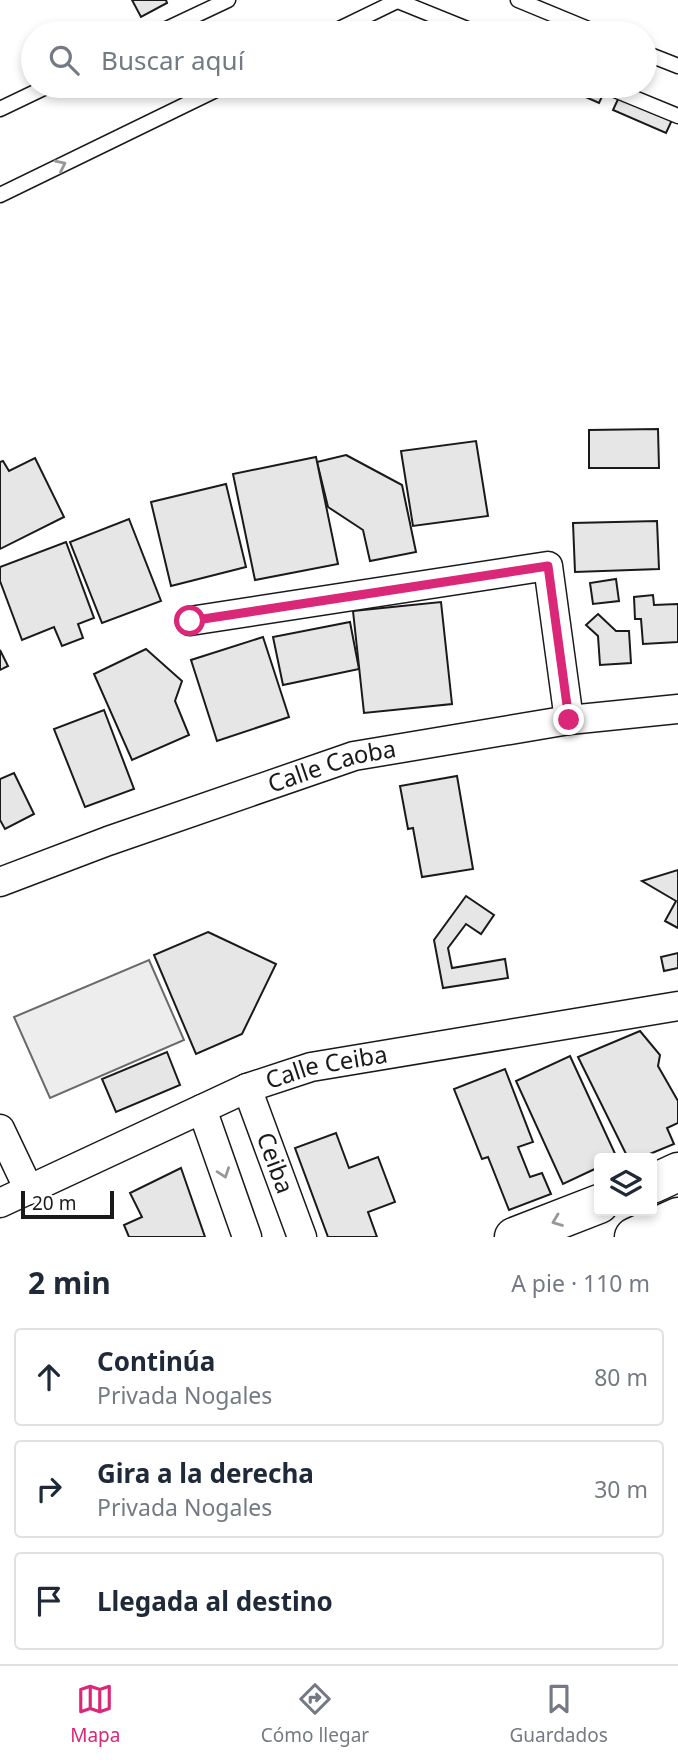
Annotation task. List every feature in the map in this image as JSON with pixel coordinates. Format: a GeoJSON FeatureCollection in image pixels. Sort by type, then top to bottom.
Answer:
{"type":"FeatureCollection","features":[{"type":"Feature","properties":{"kind":"street"},"geometry":{"type":"LineString","coordinates":[[190,621],[548,566],[569,720]]}},
{"type":"Feature","properties":{"kind":"street","name":"Calle Caoba"},"geometry":{"type":"LineString","coordinates":[[0,882],[108,841],[354,756],[569,720],[678,709]]}},
{"type":"Feature","properties":{"kind":"street","name":"Calle Ceiba"},"geometry":{"type":"LineString","coordinates":[[0,1203],[247,1088],[311,1067],[678,1006]]}},
{"type":"Feature","properties":{"kind":"street","name":"Ceiba"},"geometry":{"type":"LineString","coordinates":[[247,1088],[302,1237]]}},
{"type":"Feature","properties":{"kind":"street"},"geometry":{"type":"LineString","coordinates":[[202,1109],[247,1237]]}},
{"type":"Feature","properties":{"kind":"street"},"geometry":{"type":"LineString","coordinates":[[0,1129],[29,1190]]}},
{"type":"Feature","properties":{"kind":"street"},"geometry":{"type":"LineString","coordinates":[[657,1182],[678,1172]]}},
{"type":"Feature","properties":{"kind":"street"},"geometry":{"type":"LineString","coordinates":[[514,1237],[594,1206]]}},
{"type":"Feature","properties":{"kind":"street"},"geometry":{"type":"LineString","coordinates":[[634,1237],[678,1217]]}},
{"type":"Feature","properties":{"kind":"lane"},"geometry":{"type":"LineString","coordinates":[[183,21],[228,0]]}},
{"type":"Feature","properties":{"kind":"lane"},"geometry":{"type":"LineString","coordinates":[[356,21],[399,0],[449,21]]}},
{"type":"Feature","properties":{"kind":"lane"},"geometry":{"type":"LineString","coordinates":[[518,0],[569,21]]}},
{"type":"Feature","properties":{"kind":"lane"},"geometry":{"type":"LineString","coordinates":[[657,58],[678,66]]}},
{"type":"Feature","properties":{"kind":"lane"},"geometry":{"type":"LineString","coordinates":[[0,109],[23,98]]}},
{"type":"Feature","properties":{"kind":"lane"},"geometry":{"type":"LineString","coordinates":[[0,195],[199,98]]}},
{"type":"Feature","properties":{"kind":"lane"},"geometry":{"type":"LineString","coordinates":[[634,98],[678,116]]}},
{"type":"Feature","properties":{"kind":"shaded area"},"geometry":{"type":"Polygon","coordinates":[[[149,960],[184,1040],[50,1098],[14,1017],[149,960]]]}},
{"type":"Feature","properties":{"kind":"building"},"geometry":{"type":"Polygon","coordinates":[[[132,0],[166,0],[167,3],[141,17],[132,0]]]}},
{"type":"Feature","properties":{"kind":"building"},"geometry":{"type":"Polygon","coordinates":[[[588,98],[601,98],[599,103],[588,98]]]}},
{"type":"Feature","properties":{"kind":"building"},"geometry":{"type":"Polygon","coordinates":[[[619,98],[621,98],[672,120],[666,133],[613,110],[619,98]]]}},
{"type":"Feature","properties":{"kind":"building"},"geometry":{"type":"Polygon","coordinates":[[[658,429],[659,468],[589,468],[589,430],[658,429]]]}},
{"type":"Feature","properties":{"kind":"building"},"geometry":{"type":"Polygon","coordinates":[[[476,441],[488,516],[413,526],[401,451],[476,441]]]}},
{"type":"Feature","properties":{"kind":"building"},"geometry":{"type":"Polygon","coordinates":[[[346,455],[402,485],[416,552],[370,561],[363,530],[328,507],[317,462],[346,455]]]}},
{"type":"Feature","properties":{"kind":"building"},"geometry":{"type":"Polygon","coordinates":[[[316,457],[338,564],[255,580],[233,474],[316,457]]]}},
{"type":"Feature","properties":{"kind":"building"},"geometry":{"type":"Polygon","coordinates":[[[35,458],[64,517],[0,549],[0,462],[3,461],[9,471],[35,458]]]}},
{"type":"Feature","properties":{"kind":"building"},"geometry":{"type":"Polygon","coordinates":[[[226,484],[246,567],[171,586],[151,502],[226,484]]]}},
{"type":"Feature","properties":{"kind":"building"},"geometry":{"type":"Polygon","coordinates":[[[129,519],[161,601],[102,623],[70,542],[129,519]]]}},
{"type":"Feature","properties":{"kind":"building"},"geometry":{"type":"Polygon","coordinates":[[[657,521],[659,569],[575,572],[573,523],[657,521]]]}},
{"type":"Feature","properties":{"kind":"building"},"geometry":{"type":"Polygon","coordinates":[[[66,542],[94,618],[78,624],[83,638],[62,646],[54,627],[22,640],[0,581],[0,567],[66,542]]]}},
{"type":"Feature","properties":{"kind":"building"},"geometry":{"type":"Polygon","coordinates":[[[616,579],[619,601],[593,604],[590,583],[616,579]]]}},
{"type":"Feature","properties":{"kind":"building"},"geometry":{"type":"Polygon","coordinates":[[[653,595],[654,605],[678,604],[678,642],[643,644],[641,619],[635,619],[634,597],[653,595]]]}},
{"type":"Feature","properties":{"kind":"building"},"geometry":{"type":"Polygon","coordinates":[[[441,602],[452,704],[364,713],[353,611],[441,602]]]}},
{"type":"Feature","properties":{"kind":"building"},"geometry":{"type":"Polygon","coordinates":[[[598,614],[616,631],[629,631],[631,663],[600,665],[598,636],[586,625],[598,614]]]}},
{"type":"Feature","properties":{"kind":"building"},"geometry":{"type":"Polygon","coordinates":[[[350,622],[359,669],[283,685],[273,637],[350,622]]]}},
{"type":"Feature","properties":{"kind":"building"},"geometry":{"type":"Polygon","coordinates":[[[263,637],[289,717],[217,741],[191,660],[263,637]]]}},
{"type":"Feature","properties":{"kind":"building"},"geometry":{"type":"Polygon","coordinates":[[[146,649],[182,681],[175,701],[189,735],[132,760],[94,674],[146,649]]]}},
{"type":"Feature","properties":{"kind":"building"},"geometry":{"type":"Polygon","coordinates":[[[0,650],[8,666],[0,670],[0,650]]]}},
{"type":"Feature","properties":{"kind":"building"},"geometry":{"type":"Polygon","coordinates":[[[104,710],[134,789],[85,807],[54,729],[104,710]]]}},
{"type":"Feature","properties":{"kind":"building"},"geometry":{"type":"Polygon","coordinates":[[[14,773],[34,814],[5,829],[0,820],[0,779],[14,773]]]}},
{"type":"Feature","properties":{"kind":"building"},"geometry":{"type":"Polygon","coordinates":[[[457,776],[473,869],[422,877],[413,828],[408,829],[400,786],[457,776]]]}},
{"type":"Feature","properties":{"kind":"building"},"geometry":{"type":"Polygon","coordinates":[[[678,870],[678,928],[665,921],[676,901],[642,881],[678,870]]]}},
{"type":"Feature","properties":{"kind":"building"},"geometry":{"type":"Polygon","coordinates":[[[466,896],[494,915],[481,934],[466,924],[448,948],[452,968],[505,959],[508,978],[443,988],[434,940],[466,896]]]}},
{"type":"Feature","properties":{"kind":"building"},"geometry":{"type":"Polygon","coordinates":[[[208,932],[276,964],[242,1034],[196,1054],[154,955],[208,932]]]}},
{"type":"Feature","properties":{"kind":"building"},"geometry":{"type":"Polygon","coordinates":[[[678,953],[678,968],[664,971],[661,957],[678,953]]]}},
{"type":"Feature","properties":{"kind":"building"},"geometry":{"type":"Polygon","coordinates":[[[640,1031],[660,1055],[658,1066],[678,1101],[678,1123],[667,1128],[674,1144],[652,1153],[626,1153],[578,1057],[640,1031]]]}},
{"type":"Feature","properties":{"kind":"building"},"geometry":{"type":"Polygon","coordinates":[[[167,1052],[180,1085],[116,1112],[102,1079],[167,1052]]]}},
{"type":"Feature","properties":{"kind":"building"},"geometry":{"type":"Polygon","coordinates":[[[570,1056],[615,1153],[594,1153],[594,1169],[563,1184],[516,1081],[570,1056]]]}},
{"type":"Feature","properties":{"kind":"building"},"geometry":{"type":"Polygon","coordinates":[[[505,1069],[533,1142],[518,1147],[530,1177],[542,1173],[551,1194],[509,1210],[488,1157],[482,1159],[454,1089],[505,1069]]]}},
{"type":"Feature","properties":{"kind":"building"},"geometry":{"type":"Polygon","coordinates":[[[336,1133],[349,1168],[378,1157],[395,1202],[368,1212],[377,1237],[328,1237],[295,1148],[336,1133]]]}},
{"type":"Feature","properties":{"kind":"building"},"geometry":{"type":"Polygon","coordinates":[[[181,1168],[205,1237],[129,1237],[124,1225],[142,1217],[130,1193],[181,1168]]]}},
{"type":"Feature","properties":{"kind":"route"},"geometry":{"type":"LineString","coordinates":[[190,621],[548,566],[569,720]]}}]}
